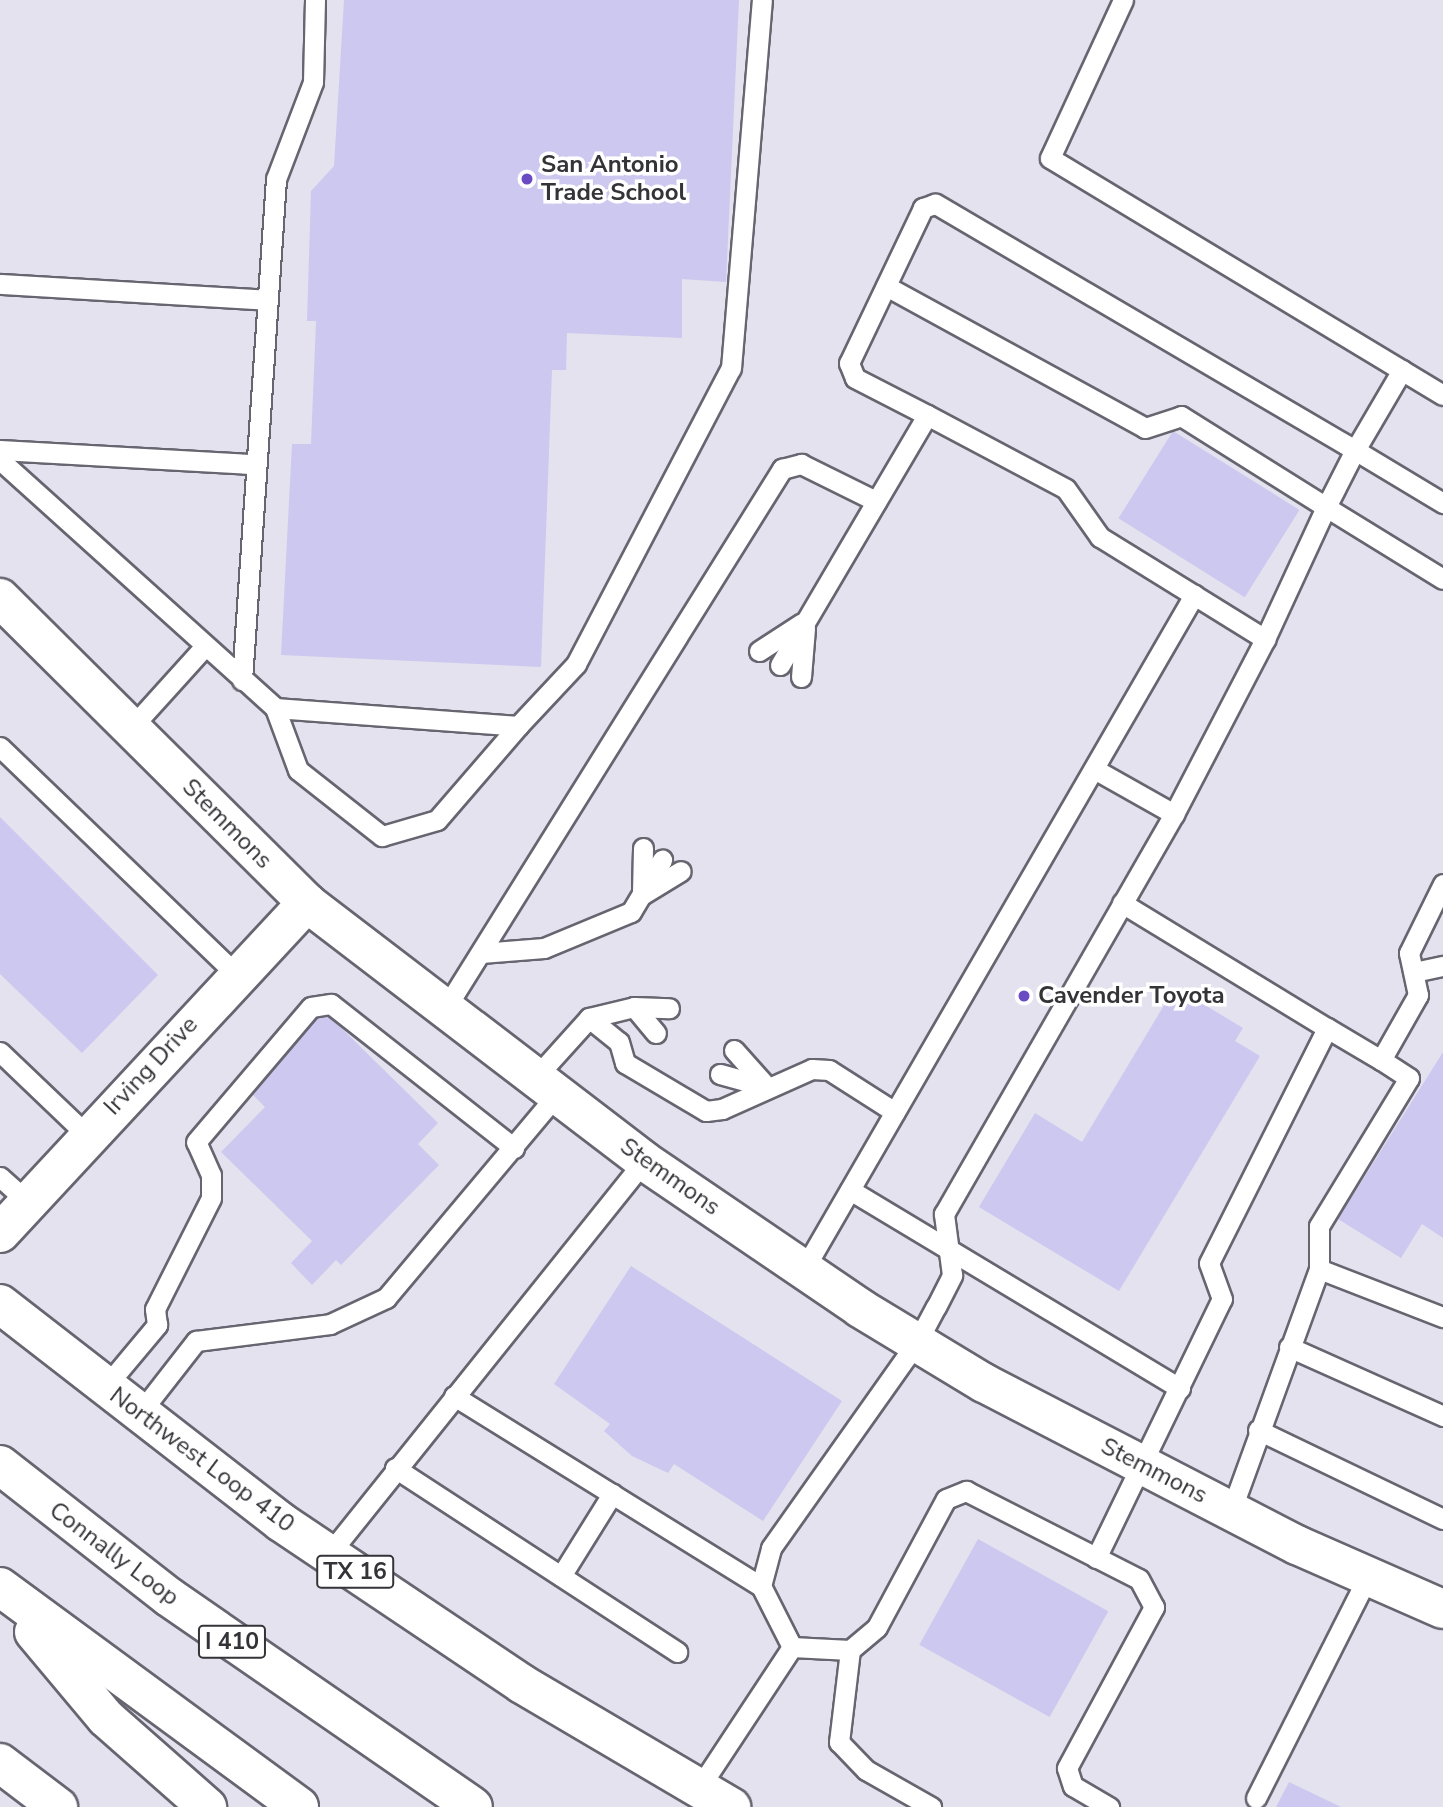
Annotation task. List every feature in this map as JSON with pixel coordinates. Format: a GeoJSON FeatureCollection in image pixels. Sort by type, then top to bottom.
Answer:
{"type":"FeatureCollection","features":[{"type":"Feature","properties":{"kind":"main road","name":"Stemmons"},"geometry":{"type":"LineString","coordinates":[[2,605],[131,728],[307,903],[644,1161],[804,1269],[984,1383],[1231,1511],[1443,1609]]}},
{"type":"Feature","properties":{"kind":"main road","name":"Irving Drive"},"geometry":{"type":"LineString","coordinates":[[0,1233],[14,1189],[87,1136],[307,903]]}},
{"type":"Feature","properties":{"kind":"main road","name":"Northwest Loop 410"},"geometry":{"type":"LineString","coordinates":[[0,1304],[139,1414],[329,1554],[522,1684],[731,1807]]}},
{"type":"Feature","properties":{"kind":"main road","name":"Connally Loop"},"geometry":{"type":"LineString","coordinates":[[0,1465],[169,1597],[473,1807]]}},
{"type":"Feature","properties":{"kind":"main road"},"geometry":{"type":"LineString","coordinates":[[0,1587],[299,1807]]}},
{"type":"Feature","properties":{"kind":"main road"},"geometry":{"type":"LineString","coordinates":[[0,1593],[107,1718],[207,1807]]}},
{"type":"Feature","properties":{"kind":"main road"},"geometry":{"type":"LineString","coordinates":[[0,1763],[58,1807]]}},
{"type":"Feature","properties":{"kind":"lane"},"geometry":{"type":"LineString","coordinates":[[242,680],[254,464],[276,179],[313,82],[315,0]]}},
{"type":"Feature","properties":{"kind":"lane"},"geometry":{"type":"LineString","coordinates":[[0,460],[275,708],[298,770],[382,836],[437,820],[517,726],[576,664],[731,368],[762,0]]}},
{"type":"Feature","properties":{"kind":"lane"},"geometry":{"type":"LineString","coordinates":[[1123,0],[1050,158],[1443,395]]}},
{"type":"Feature","properties":{"kind":"lane"},"geometry":{"type":"LineString","coordinates":[[1265,639],[1100,537],[1066,489],[855,379],[849,363],[923,208],[935,204],[1443,503]]}},
{"type":"Feature","properties":{"kind":"lane"},"geometry":{"type":"LineString","coordinates":[[0,284],[266,300]]}},
{"type":"Feature","properties":{"kind":"lane"},"geometry":{"type":"LineString","coordinates":[[886,286],[1145,428],[1181,416],[1443,579]]}},
{"type":"Feature","properties":{"kind":"lane"},"geometry":{"type":"LineString","coordinates":[[761,1586],[771,1548],[917,1342],[952,1275],[944,1214],[1174,814],[1265,639],[1326,507],[1402,370]]}},
{"type":"Feature","properties":{"kind":"lane"},"geometry":{"type":"LineString","coordinates":[[780,664],[927,415]]}},
{"type":"Feature","properties":{"kind":"lane"},"geometry":{"type":"LineString","coordinates":[[0,450],[254,464]]}},
{"type":"Feature","properties":{"kind":"lane"},"geometry":{"type":"LineString","coordinates":[[445,1009],[782,469],[801,464],[876,501]]}},
{"type":"Feature","properties":{"kind":"lane"},"geometry":{"type":"LineString","coordinates":[[804,1269],[1194,595]]}},
{"type":"Feature","properties":{"kind":"lane"},"geometry":{"type":"LineString","coordinates":[[759,652],[805,620]]}},
{"type":"Feature","properties":{"kind":"lane"},"geometry":{"type":"LineString","coordinates":[[800,677],[805,620]]}},
{"type":"Feature","properties":{"kind":"lane"},"geometry":{"type":"LineString","coordinates":[[131,728],[205,646]]}},
{"type":"Feature","properties":{"kind":"lane"},"geometry":{"type":"LineString","coordinates":[[275,708],[517,726]]}},
{"type":"Feature","properties":{"kind":"lane"},"geometry":{"type":"LineString","coordinates":[[0,747],[237,975]]}},
{"type":"Feature","properties":{"kind":"lane"},"geometry":{"type":"LineString","coordinates":[[1094,769],[1174,814]]}},
{"type":"Feature","properties":{"kind":"lane"},"geometry":{"type":"LineString","coordinates":[[642,894],[643,848]]}},
{"type":"Feature","properties":{"kind":"lane"},"geometry":{"type":"LineString","coordinates":[[481,953],[544,948],[631,912],[662,860]]}},
{"type":"Feature","properties":{"kind":"lane"},"geometry":{"type":"LineString","coordinates":[[642,894],[681,871]]}},
{"type":"Feature","properties":{"kind":"lane"},"geometry":{"type":"LineString","coordinates":[[1381,1060],[1418,995],[1409,953],[1443,884]]}},
{"type":"Feature","properties":{"kind":"lane"},"geometry":{"type":"LineString","coordinates":[[1122,903],[1409,1078],[1319,1226],[1319,1269],[1258,1430],[1231,1511]]}},
{"type":"Feature","properties":{"kind":"lane"},"geometry":{"type":"LineString","coordinates":[[1414,972],[1443,966]]}},
{"type":"Feature","properties":{"kind":"lane"},"geometry":{"type":"LineString","coordinates":[[106,1386],[157,1325],[155,1309],[211,1198],[211,1175],[195,1142],[311,1007],[331,1004],[514,1149]]}},
{"type":"Feature","properties":{"kind":"lane"},"geometry":{"type":"LineString","coordinates":[[139,1414],[196,1341],[330,1324],[386,1298],[514,1149],[546,1086],[589,1018],[634,1007],[669,1008]]}},
{"type":"Feature","properties":{"kind":"lane"},"geometry":{"type":"LineString","coordinates":[[634,1007],[656,1033]]}},
{"type":"Feature","properties":{"kind":"lane"},"geometry":{"type":"LineString","coordinates":[[589,1018],[620,1042],[625,1063],[706,1111],[722,1109],[812,1069],[829,1070],[895,1112]]}},
{"type":"Feature","properties":{"kind":"lane"},"geometry":{"type":"LineString","coordinates":[[1096,1558],[1222,1299],[1209,1264],[1327,1028]]}},
{"type":"Feature","properties":{"kind":"lane"},"geometry":{"type":"LineString","coordinates":[[734,1049],[767,1087]]}},
{"type":"Feature","properties":{"kind":"lane"},"geometry":{"type":"LineString","coordinates":[[0,1052],[87,1136]]}},
{"type":"Feature","properties":{"kind":"lane"},"geometry":{"type":"LineString","coordinates":[[720,1074],[767,1087]]}},
{"type":"Feature","properties":{"kind":"lane"},"geometry":{"type":"LineString","coordinates":[[329,1554],[395,1468],[644,1161]]}},
{"type":"Feature","properties":{"kind":"lane"},"geometry":{"type":"LineString","coordinates":[[850,1190],[1180,1388]]}},
{"type":"Feature","properties":{"kind":"lane"},"geometry":{"type":"LineString","coordinates":[[1319,1269],[1443,1317]]}},
{"type":"Feature","properties":{"kind":"lane"},"geometry":{"type":"LineString","coordinates":[[1289,1347],[1443,1416]]}},
{"type":"Feature","properties":{"kind":"lane"},"geometry":{"type":"LineString","coordinates":[[454,1396],[761,1586],[792,1647]]}},
{"type":"Feature","properties":{"kind":"lane"},"geometry":{"type":"LineString","coordinates":[[1258,1430],[1443,1518]]}},
{"type":"Feature","properties":{"kind":"lane"},"geometry":{"type":"LineString","coordinates":[[395,1468],[677,1652]]}},
{"type":"Feature","properties":{"kind":"lane"},"geometry":{"type":"LineString","coordinates":[[931,1807],[866,1770],[839,1742],[850,1650],[877,1627],[946,1499],[966,1491],[1139,1579],[1154,1607],[1067,1768],[1073,1786],[1109,1807]]}},
{"type":"Feature","properties":{"kind":"lane"},"geometry":{"type":"LineString","coordinates":[[561,1576],[612,1494]]}},
{"type":"Feature","properties":{"kind":"lane"},"geometry":{"type":"LineString","coordinates":[[1256,1798],[1368,1576]]}},
{"type":"Feature","properties":{"kind":"lane"},"geometry":{"type":"LineString","coordinates":[[699,1788],[792,1647]]}},
{"type":"Feature","properties":{"kind":"lane"},"geometry":{"type":"LineString","coordinates":[[792,1647],[850,1650]]}},
{"type":"Feature","properties":{"kind":"building","name":"San Antonio Trade School"},"geometry":{"type":"Polygon","coordinates":[[[344,0],[739,0],[726,282],[682,279],[682,338],[567,333],[566,370],[552,370],[541,667],[281,655],[292,444],[311,444],[316,321],[307,321],[311,191],[334,166],[344,0]]]}},
{"type":"Feature","properties":{"kind":"building"},"geometry":{"type":"Polygon","coordinates":[[[1173,431],[1299,510],[1245,597],[1118,518],[1173,431]]]}},
{"type":"Feature","properties":{"kind":"building"},"geometry":{"type":"Polygon","coordinates":[[[0,817],[158,975],[82,1053],[0,974],[0,817]]]}},
{"type":"Feature","properties":{"kind":"building"},"geometry":{"type":"Polygon","coordinates":[[[1175,987],[1243,1028],[1235,1041],[1260,1056],[1119,1291],[979,1207],[1035,1113],[1082,1142],[1175,987]]]}},
{"type":"Feature","properties":{"kind":"building"},"geometry":{"type":"Polygon","coordinates":[[[324,1011],[438,1123],[418,1144],[439,1165],[341,1265],[336,1260],[312,1285],[291,1263],[312,1241],[221,1152],[265,1107],[248,1090],[324,1011]]]}},
{"type":"Feature","properties":{"kind":"building"},"geometry":{"type":"Polygon","coordinates":[[[1443,1052],[1443,1238],[1422,1224],[1401,1258],[1338,1219],[1443,1052]]]}},
{"type":"Feature","properties":{"kind":"building"},"geometry":{"type":"Polygon","coordinates":[[[631,1266],[842,1401],[763,1521],[674,1464],[668,1473],[632,1456],[604,1431],[610,1424],[554,1384],[631,1266]]]}},
{"type":"Feature","properties":{"kind":"building"},"geometry":{"type":"Polygon","coordinates":[[[978,1539],[1108,1611],[1050,1717],[919,1645],[978,1539]]]}},
{"type":"Feature","properties":{"kind":"building"},"geometry":{"type":"Polygon","coordinates":[[[1289,1782],[1341,1807],[1276,1807],[1289,1782]]]}},
{"type":"Feature","properties":{"kind":"place","name":"San Antonio Trade School"},"geometry":{"type":"Point","coordinates":[527,179]}},
{"type":"Feature","properties":{"kind":"place","name":"Cavender Toyota"},"geometry":{"type":"Point","coordinates":[1024,996]}}]}
